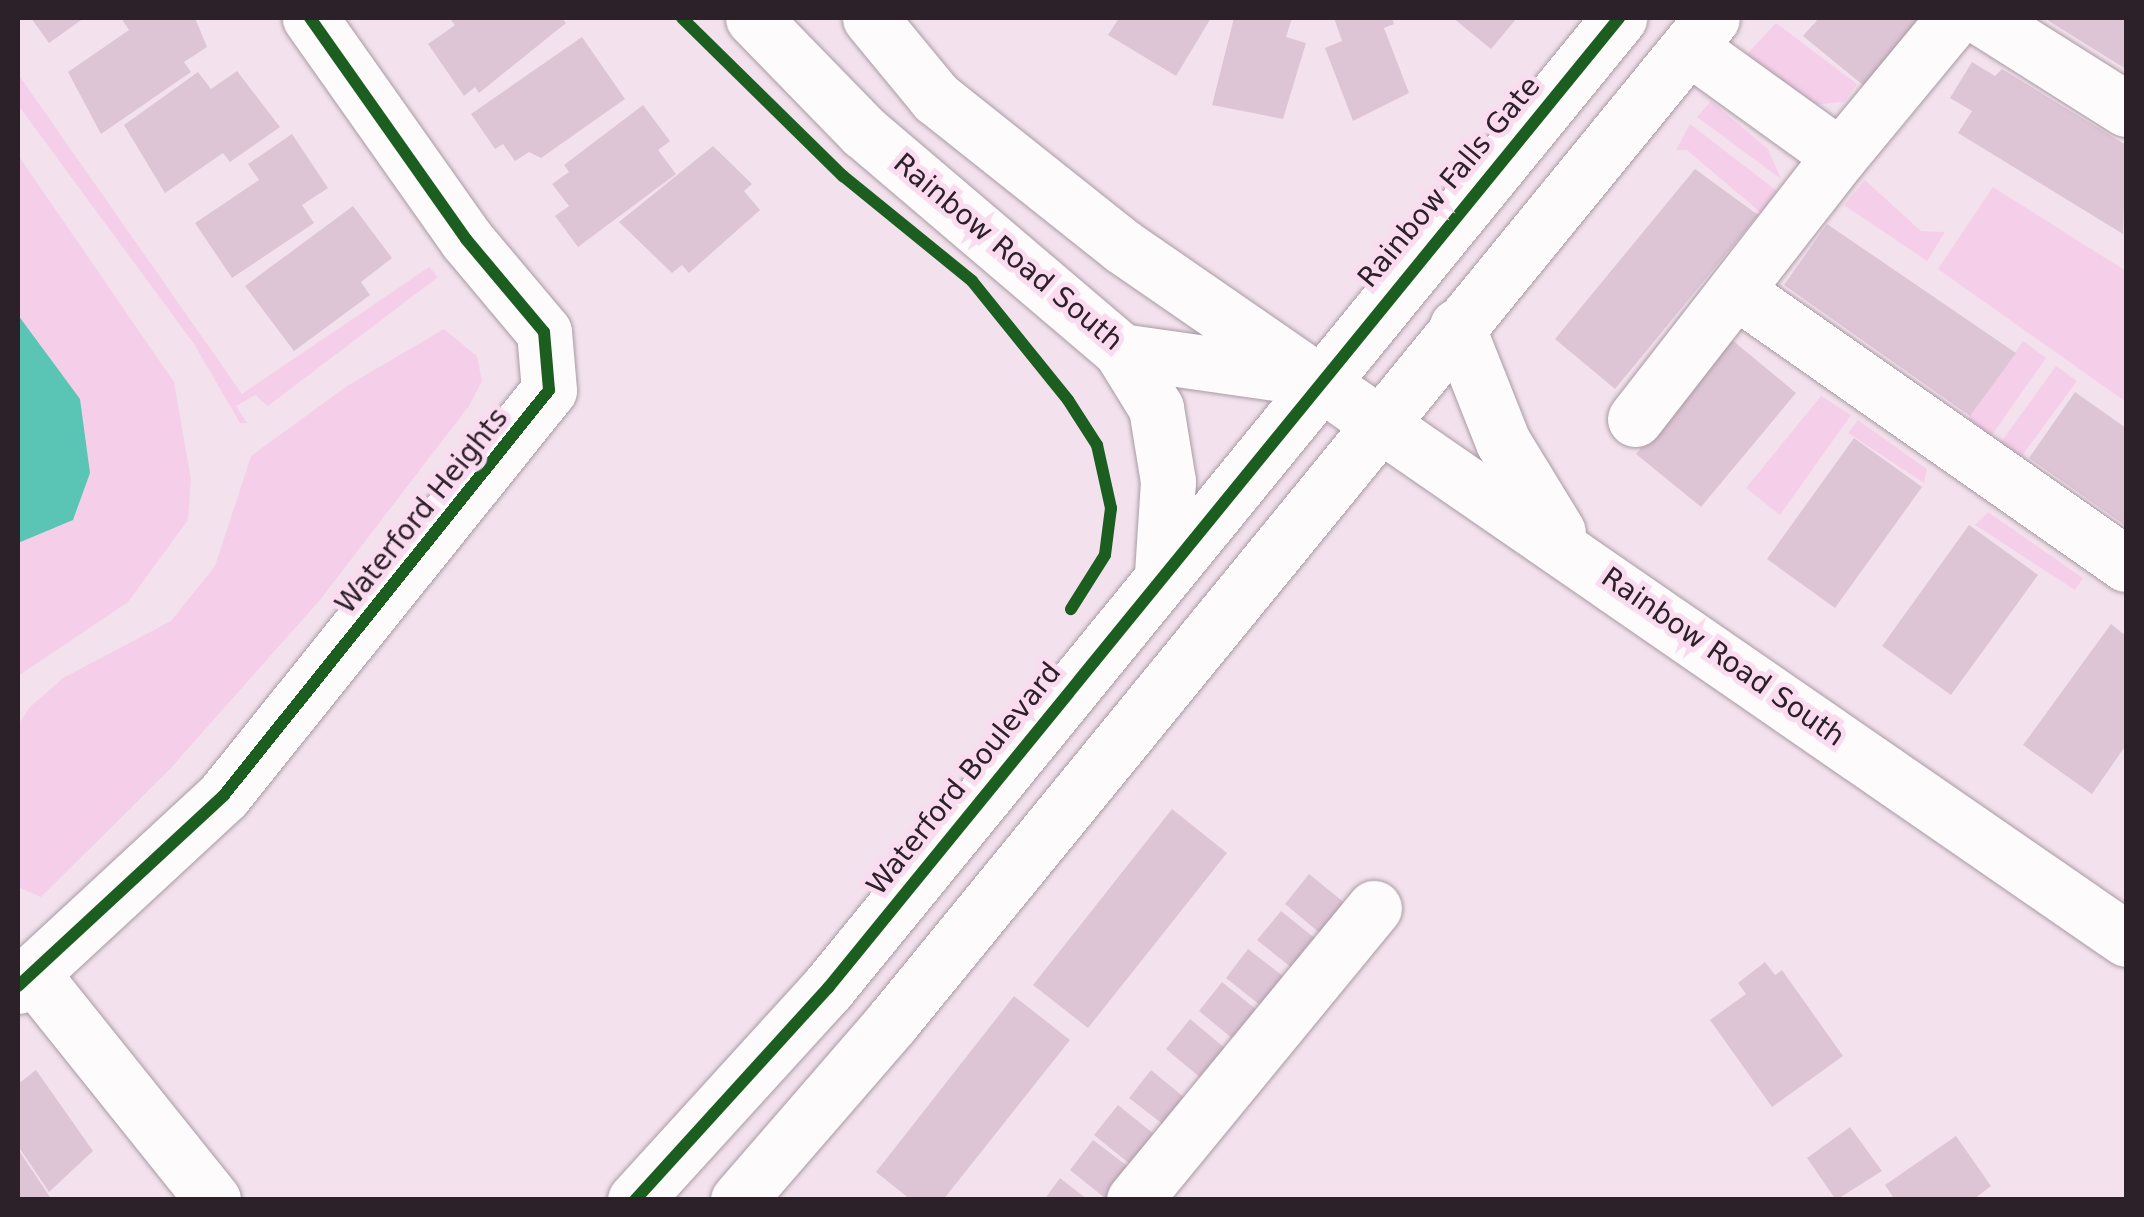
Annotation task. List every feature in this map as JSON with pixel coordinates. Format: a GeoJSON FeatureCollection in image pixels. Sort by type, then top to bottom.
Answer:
{"type":"FeatureCollection","features":[{"type":"Feature","properties":{"kind":"street","name":"Waterford Heights"},"geometry":{"type":"LineString","coordinates":[[25,980],[224,795],[549,390],[544,332],[466,239],[310,18]]}},
{"type":"Feature","properties":{"kind":"street","name":"Rainbow Road South"},"geometry":{"type":"LineString","coordinates":[[753,18],[864,132],[1121,351],[1317,378]]}},
{"type":"Feature","properties":{"kind":"street","name":"Rainbow Road South"},"geometry":{"type":"LineString","coordinates":[[870,18],[966,122],[1122,246],[1567,548],[2126,940]]}},
{"type":"Feature","properties":{"kind":"street","name":"Rainbow Falls Gate"},"geometry":{"type":"LineString","coordinates":[[1317,378],[1619,18]]}},
{"type":"Feature","properties":{"kind":"street"},"geometry":{"type":"LineString","coordinates":[[1636,419],[1840,156],[1954,18]]}},
{"type":"Feature","properties":{"kind":"street"},"geometry":{"type":"LineString","coordinates":[[1982,18],[2126,109]]}},
{"type":"Feature","properties":{"kind":"street"},"geometry":{"type":"LineString","coordinates":[[738,1200],[892,1022],[1701,32],[1840,156]]}},
{"type":"Feature","properties":{"kind":"street"},"geometry":{"type":"LineString","coordinates":[[1736,290],[2126,564]]}},
{"type":"Feature","properties":{"kind":"street"},"geometry":{"type":"LineString","coordinates":[[1458,326],[1503,442],[1567,548]]}},
{"type":"Feature","properties":{"kind":"street"},"geometry":{"type":"LineString","coordinates":[[1121,351],[1156,408],[1168,482],[1162,572]]}},
{"type":"Feature","properties":{"kind":"street","name":"Waterford Boulevard"},"geometry":{"type":"LineString","coordinates":[[635,1200],[828,988],[1317,378]]}},
{"type":"Feature","properties":{"kind":"street"},"geometry":{"type":"LineString","coordinates":[[1134,1200],[1374,908]]}},
{"type":"Feature","properties":{"kind":"street"},"geometry":{"type":"LineString","coordinates":[[25,980],[213,1200]]}},
{"type":"Feature","properties":{"kind":"shaded area"},"geometry":{"type":"Polygon","coordinates":[[[1776,23],[1857,84],[1844,102],[1811,105],[1747,54],[1776,23]]]}},
{"type":"Feature","properties":{"kind":"shaded area"},"geometry":{"type":"Polygon","coordinates":[[[18,74],[242,394],[429,267],[438,277],[268,406],[255,395],[236,406],[247,423],[240,423],[194,344],[18,105],[18,74]]]}},
{"type":"Feature","properties":{"kind":"shaded area"},"geometry":{"type":"Polygon","coordinates":[[[1711,101],[1768,149],[1781,179],[1697,117],[1711,101]]]}},
{"type":"Feature","properties":{"kind":"shaded area"},"geometry":{"type":"Polygon","coordinates":[[[1690,124],[1777,191],[1761,213],[1687,150],[1676,150],[1690,124]]]}},
{"type":"Feature","properties":{"kind":"shaded area"},"geometry":{"type":"Polygon","coordinates":[[[18,155],[174,382],[191,479],[188,520],[128,602],[18,676],[18,155]]]}},
{"type":"Feature","properties":{"kind":"shaded area"},"geometry":{"type":"Polygon","coordinates":[[[1865,180],[1921,231],[1945,232],[1927,261],[1844,205],[1865,180]]]}},
{"type":"Feature","properties":{"kind":"shaded area"},"geometry":{"type":"Polygon","coordinates":[[[1993,187],[2126,271],[2126,402],[1938,269],[1993,187]]]}},
{"type":"Feature","properties":{"kind":"shaded area"},"geometry":{"type":"Polygon","coordinates":[[[18,315],[80,399],[90,473],[73,520],[18,543],[18,315]]]}},
{"type":"Feature","properties":{"kind":"shaded area"},"geometry":{"type":"Polygon","coordinates":[[[444,329],[477,356],[482,381],[469,406],[320,600],[170,769],[41,897],[18,887],[18,725],[29,708],[63,678],[171,621],[215,566],[251,456],[347,386],[444,329]]]}},
{"type":"Feature","properties":{"kind":"shaded area"},"geometry":{"type":"Polygon","coordinates":[[[2023,341],[2046,358],[1987,442],[1963,426],[2023,341]]]}},
{"type":"Feature","properties":{"kind":"shaded area"},"geometry":{"type":"Polygon","coordinates":[[[2056,366],[2077,381],[2016,464],[1996,449],[2056,366]]]}},
{"type":"Feature","properties":{"kind":"shaded area"},"geometry":{"type":"Polygon","coordinates":[[[1821,396],[1851,415],[1780,515],[1746,488],[1821,396]]]}},
{"type":"Feature","properties":{"kind":"shaded area"},"geometry":{"type":"Polygon","coordinates":[[[1858,420],[1927,469],[1924,483],[1848,433],[1858,420]]]}},
{"type":"Feature","properties":{"kind":"shaded area"},"geometry":{"type":"Polygon","coordinates":[[[1988,512],[2083,578],[2075,590],[1975,525],[1988,512]]]}},
{"type":"Feature","properties":{"kind":"building"},"geometry":{"type":"Polygon","coordinates":[[[31,18],[84,18],[49,43],[31,18]]]}},
{"type":"Feature","properties":{"kind":"building"},"geometry":{"type":"Polygon","coordinates":[[[121,18],[195,18],[207,47],[184,62],[191,72],[101,134],[68,72],[129,30],[121,18]]]}},
{"type":"Feature","properties":{"kind":"building"},"geometry":{"type":"Polygon","coordinates":[[[449,18],[562,18],[566,23],[479,93],[475,87],[464,96],[428,44],[455,25],[449,18]]]}},
{"type":"Feature","properties":{"kind":"building"},"geometry":{"type":"Polygon","coordinates":[[[1119,18],[1211,18],[1176,76],[1108,35],[1119,18]]]}},
{"type":"Feature","properties":{"kind":"building"},"geometry":{"type":"Polygon","coordinates":[[[1234,18],[1292,18],[1286,37],[1306,43],[1283,119],[1212,105],[1234,18]]]}},
{"type":"Feature","properties":{"kind":"building"},"geometry":{"type":"Polygon","coordinates":[[[1334,18],[1392,18],[1394,24],[1384,28],[1409,93],[1353,121],[1325,48],[1342,41],[1334,18]]]}},
{"type":"Feature","properties":{"kind":"building"},"geometry":{"type":"Polygon","coordinates":[[[1453,18],[1517,18],[1491,49],[1453,18]]]}},
{"type":"Feature","properties":{"kind":"building"},"geometry":{"type":"Polygon","coordinates":[[[1819,18],[1921,18],[1864,86],[1803,36],[1819,18]]]}},
{"type":"Feature","properties":{"kind":"building"},"geometry":{"type":"Polygon","coordinates":[[[2044,18],[2126,18],[2126,69],[2044,18]]]}},
{"type":"Feature","properties":{"kind":"building"},"geometry":{"type":"Polygon","coordinates":[[[582,37],[625,99],[541,158],[529,152],[515,161],[503,144],[495,149],[471,114],[582,37]]]}},
{"type":"Feature","properties":{"kind":"building"},"geometry":{"type":"Polygon","coordinates":[[[1972,62],[1995,76],[2002,69],[2126,145],[2123,234],[1958,133],[1972,111],[1950,98],[1972,62]]]}},
{"type":"Feature","properties":{"kind":"building"},"geometry":{"type":"Polygon","coordinates":[[[237,71],[280,127],[230,162],[223,153],[165,193],[124,125],[198,72],[211,89],[237,71]]]}},
{"type":"Feature","properties":{"kind":"building"},"geometry":{"type":"Polygon","coordinates":[[[643,105],[670,141],[658,150],[676,174],[578,247],[555,216],[569,206],[552,184],[569,172],[564,165],[643,105]]]}},
{"type":"Feature","properties":{"kind":"building"},"geometry":{"type":"Polygon","coordinates":[[[292,134],[328,188],[302,205],[314,223],[232,278],[195,223],[259,180],[248,164],[292,134]]]}},
{"type":"Feature","properties":{"kind":"building"},"geometry":{"type":"Polygon","coordinates":[[[713,146],[752,184],[744,191],[760,210],[689,273],[682,265],[672,273],[619,222],[713,146]]]}},
{"type":"Feature","properties":{"kind":"building"},"geometry":{"type":"Polygon","coordinates":[[[1695,169],[1758,215],[1615,389],[1555,339],[1695,169]]]}},
{"type":"Feature","properties":{"kind":"building"},"geometry":{"type":"Polygon","coordinates":[[[353,206],[392,258],[361,282],[370,295],[294,351],[245,286],[353,206]]]}},
{"type":"Feature","properties":{"kind":"building"},"geometry":{"type":"Polygon","coordinates":[[[1827,224],[2016,353],[1970,416],[1784,285],[1827,224]]]}},
{"type":"Feature","properties":{"kind":"building"},"geometry":{"type":"Polygon","coordinates":[[[1731,339],[1796,393],[1701,507],[1636,454],[1731,339]]]}},
{"type":"Feature","properties":{"kind":"building"},"geometry":{"type":"Polygon","coordinates":[[[2075,392],[2126,428],[2126,526],[2029,458],[2075,392]]]}},
{"type":"Feature","properties":{"kind":"building"},"geometry":{"type":"Polygon","coordinates":[[[1854,438],[1922,487],[1835,608],[1767,559],[1854,438]]]}},
{"type":"Feature","properties":{"kind":"building"},"geometry":{"type":"Polygon","coordinates":[[[1969,525],[2038,575],[1951,695],[1882,646],[1969,525]]]}},
{"type":"Feature","properties":{"kind":"building"},"geometry":{"type":"Polygon","coordinates":[[[2111,624],[2126,636],[2126,745],[2092,794],[2023,745],[2111,624]]]}},
{"type":"Feature","properties":{"kind":"building"},"geometry":{"type":"Polygon","coordinates":[[[1172,809],[1227,853],[1088,1028],[1033,985],[1172,809]]]}},
{"type":"Feature","properties":{"kind":"building"},"geometry":{"type":"Polygon","coordinates":[[[1309,874],[1346,904],[1321,934],[1285,904],[1309,874]]]}},
{"type":"Feature","properties":{"kind":"building"},"geometry":{"type":"Polygon","coordinates":[[[1281,911],[1316,939],[1292,968],[1257,940],[1281,911]]]}},
{"type":"Feature","properties":{"kind":"building"},"geometry":{"type":"Polygon","coordinates":[[[1248,949],[1283,976],[1260,1005],[1226,978],[1248,949]]]}},
{"type":"Feature","properties":{"kind":"building"},"geometry":{"type":"Polygon","coordinates":[[[1765,962],[1775,975],[1782,970],[1843,1056],[1772,1107],[1710,1020],[1746,994],[1738,983],[1765,962]]]}},
{"type":"Feature","properties":{"kind":"building"},"geometry":{"type":"Polygon","coordinates":[[[1222,982],[1257,1010],[1233,1039],[1199,1011],[1222,982]]]}},
{"type":"Feature","properties":{"kind":"building"},"geometry":{"type":"Polygon","coordinates":[[[1014,996],[1070,1040],[943,1200],[911,1200],[876,1172],[1014,996]]]}},
{"type":"Feature","properties":{"kind":"building"},"geometry":{"type":"Polygon","coordinates":[[[1190,1019],[1226,1049],[1202,1079],[1166,1049],[1190,1019]]]}},
{"type":"Feature","properties":{"kind":"building"},"geometry":{"type":"Polygon","coordinates":[[[36,1070],[93,1151],[49,1192],[18,1146],[18,1084],[36,1070]]]}},
{"type":"Feature","properties":{"kind":"building"},"geometry":{"type":"Polygon","coordinates":[[[1151,1070],[1185,1098],[1164,1125],[1129,1098],[1151,1070]]]}},
{"type":"Feature","properties":{"kind":"building"},"geometry":{"type":"Polygon","coordinates":[[[1118,1105],[1154,1134],[1130,1164],[1094,1135],[1118,1105]]]}},
{"type":"Feature","properties":{"kind":"building"},"geometry":{"type":"Polygon","coordinates":[[[1850,1127],[1882,1171],[1836,1200],[1807,1158],[1850,1127]]]}},
{"type":"Feature","properties":{"kind":"building"},"geometry":{"type":"Polygon","coordinates":[[[1956,1136],[1991,1186],[1973,1200],[1895,1200],[1885,1185],[1956,1136]]]}},
{"type":"Feature","properties":{"kind":"building"},"geometry":{"type":"Polygon","coordinates":[[[1093,1140],[1130,1168],[1106,1199],[1070,1170],[1093,1140]]]}},
{"type":"Feature","properties":{"kind":"building"},"geometry":{"type":"Polygon","coordinates":[[[18,1149],[52,1200],[18,1200],[18,1149]]]}},
{"type":"Feature","properties":{"kind":"building"},"geometry":{"type":"Polygon","coordinates":[[[1060,1178],[1088,1200],[1044,1200],[1060,1178]]]}},
{"type":"Feature","properties":{"kind":"cycle path"},"geometry":{"type":"LineString","coordinates":[[18,986],[224,795],[549,390],[544,332],[466,239],[310,18]]}},
{"type":"Feature","properties":{"kind":"cycle path"},"geometry":{"type":"LineString","coordinates":[[682,18],[843,176],[972,281],[1068,400],[1097,445],[1111,508],[1105,555],[1071,609]]}},
{"type":"Feature","properties":{"kind":"cycle path"},"geometry":{"type":"LineString","coordinates":[[635,1200],[828,988],[1619,18]]}}]}
